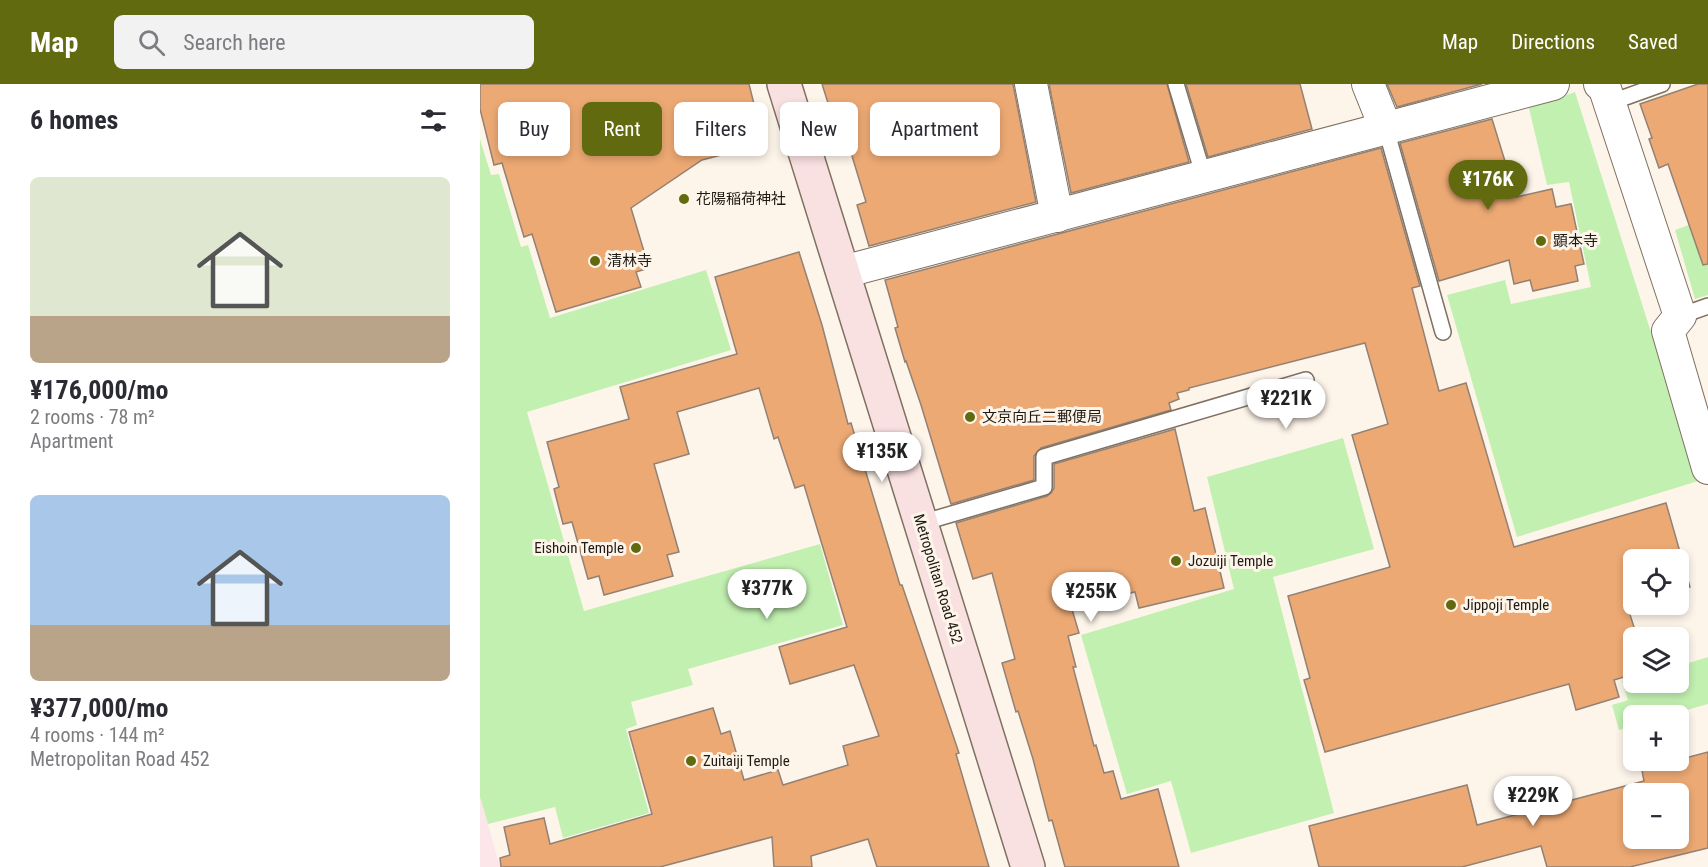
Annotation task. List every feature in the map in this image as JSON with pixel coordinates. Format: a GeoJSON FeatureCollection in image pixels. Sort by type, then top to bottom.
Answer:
{"type":"FeatureCollection","features":[{"type":"Feature","properties":{"kind":"main road","name":"Metropolitan Road 452"},"geometry":{"type":"LineString","coordinates":[[784,84],[1028,867]]}},
{"type":"Feature","properties":{"kind":"street"},"geometry":{"type":"LineString","coordinates":[[1030,84],[1057,216]]}},
{"type":"Feature","properties":{"kind":"street"},"geometry":{"type":"LineString","coordinates":[[1368,84],[1386,129]]}},
{"type":"Feature","properties":{"kind":"street"},"geometry":{"type":"LineString","coordinates":[[843,272],[1553,84]]}},
{"type":"Feature","properties":{"kind":"street"},"geometry":{"type":"LineString","coordinates":[[1604,93],[1694,311],[1668,331],[1708,468]]}},
{"type":"Feature","properties":{"kind":"lane"},"geometry":{"type":"LineString","coordinates":[[1176,84],[1203,177]]}},
{"type":"Feature","properties":{"kind":"lane"},"geometry":{"type":"LineString","coordinates":[[1604,93],[1662,84]]}},
{"type":"Feature","properties":{"kind":"lane"},"geometry":{"type":"LineString","coordinates":[[1386,129],[1443,332]]}},
{"type":"Feature","properties":{"kind":"lane"},"geometry":{"type":"LineString","coordinates":[[921,523],[1044,487],[1044,457],[1306,380]]}},
{"type":"Feature","properties":{"kind":"shaded area"},"geometry":{"type":"Polygon","coordinates":[[[480,797],[488,824],[500,867],[480,867],[480,797]]]}},
{"type":"Feature","properties":{"kind":"green space"},"geometry":{"type":"Polygon","coordinates":[[[1575,92],[1698,481],[1517,537],[1447,295],[1505,280],[1511,304],[1591,287],[1569,182],[1547,185],[1529,108],[1575,92]]]}},
{"type":"Feature","properties":{"kind":"green space"},"geometry":{"type":"Polygon","coordinates":[[[480,139],[491,175],[499,174],[521,247],[528,245],[550,318],[706,270],[731,350],[527,412],[584,611],[820,544],[843,625],[688,669],[693,685],[631,702],[637,725],[626,729],[649,813],[563,838],[555,807],[488,824],[480,797],[480,139]]]}},
{"type":"Feature","properties":{"kind":"green space"},"geometry":{"type":"Polygon","coordinates":[[[1708,218],[1708,295],[1695,299],[1675,230],[1708,218]]]}},
{"type":"Feature","properties":{"kind":"green space"},"geometry":{"type":"Polygon","coordinates":[[[1343,438],[1374,549],[1273,577],[1334,813],[1191,853],[1171,781],[1127,794],[1081,635],[1234,589],[1207,477],[1343,438]]]}},
{"type":"Feature","properties":{"kind":"green space"},"geometry":{"type":"Polygon","coordinates":[[[1708,657],[1708,704],[1689,709],[1689,705],[1623,705],[1623,729],[1619,730],[1612,705],[1628,700],[1626,693],[1689,693],[1689,663],[1708,657]]]}},
{"type":"Feature","properties":{"kind":"building"},"geometry":{"type":"Polygon","coordinates":[[[480,84],[749,84],[754,102],[674,102],[674,156],[718,156],[702,160],[631,208],[649,268],[636,272],[641,287],[556,312],[532,234],[524,237],[502,163],[494,165],[480,109],[480,84]]]}},
{"type":"Feature","properties":{"kind":"building"},"geometry":{"type":"Polygon","coordinates":[[[822,84],[1013,84],[1036,202],[869,246],[857,205],[866,202],[852,156],[858,156],[858,102],[828,102],[822,84]]]}},
{"type":"Feature","properties":{"kind":"building"},"geometry":{"type":"Polygon","coordinates":[[[1049,84],[1167,84],[1189,162],[1071,193],[1049,84]]]}},
{"type":"Feature","properties":{"kind":"building"},"geometry":{"type":"Polygon","coordinates":[[[1186,84],[1300,84],[1312,129],[1208,157],[1186,84]]]}},
{"type":"Feature","properties":{"kind":"building"},"geometry":{"type":"Polygon","coordinates":[[[1387,84],[1482,84],[1397,107],[1387,84]]]}},
{"type":"Feature","properties":{"kind":"building"},"geometry":{"type":"Polygon","coordinates":[[[1698,84],[1708,84],[1708,264],[1703,265],[1668,164],[1659,168],[1649,139],[1652,138],[1640,104],[1698,84]]]}},
{"type":"Feature","properties":{"kind":"building"},"geometry":{"type":"Polygon","coordinates":[[[1492,119],[1516,197],[1552,189],[1556,207],[1571,204],[1584,264],[1575,266],[1578,281],[1533,291],[1530,280],[1514,284],[1509,260],[1439,281],[1400,143],[1492,119]]]}},
{"type":"Feature","properties":{"kind":"building"},"geometry":{"type":"Polygon","coordinates":[[[1381,148],[1420,286],[1412,288],[1439,391],[1466,383],[1514,547],[1666,503],[1679,549],[1623,549],[1623,615],[1630,615],[1634,627],[1623,627],[1623,677],[1614,680],[1619,697],[1576,710],[1569,684],[1325,752],[1304,680],[1310,678],[1288,596],[1390,567],[1352,435],[1388,424],[1365,343],[1189,388],[1189,390],[1177,393],[1179,399],[1169,403],[1171,410],[1041,448],[1034,456],[1034,480],[951,504],[921,405],[905,362],[885,280],[1381,148]]]}},
{"type":"Feature","properties":{"kind":"building"},"geometry":{"type":"Polygon","coordinates":[[[799,252],[822,325],[848,424],[851,423],[900,585],[902,585],[959,753],[956,754],[989,867],[877,867],[868,839],[811,856],[812,867],[774,867],[772,837],[660,867],[501,867],[500,858],[510,855],[504,827],[544,818],[550,844],[652,814],[629,732],[713,708],[721,734],[730,731],[744,780],[778,770],[783,785],[848,765],[843,746],[879,736],[854,665],[790,684],[779,647],[847,627],[804,485],[795,488],[778,437],[774,439],[759,388],[677,412],[689,454],[654,464],[679,552],[667,555],[673,576],[604,595],[599,576],[588,579],[572,522],[563,524],[554,489],[559,487],[547,442],[629,419],[620,387],[737,354],[715,277],[799,252]]]}},
{"type":"Feature","properties":{"kind":"building"},"geometry":{"type":"Polygon","coordinates":[[[1175,429],[1194,511],[1205,508],[1224,588],[1139,608],[1135,592],[1071,606],[1079,633],[1068,636],[1076,667],[1073,667],[1094,746],[1096,745],[1104,773],[1113,771],[1121,799],[1158,789],[1179,867],[1065,867],[1002,663],[1015,659],[992,573],[973,579],[956,523],[1047,496],[1054,488],[1054,464],[1175,429]]]}},
{"type":"Feature","properties":{"kind":"building"},"geometry":{"type":"Polygon","coordinates":[[[1708,752],[1708,848],[1630,867],[1547,867],[1541,846],[1462,867],[1319,867],[1309,826],[1467,785],[1477,825],[1623,787],[1623,849],[1689,849],[1689,783],[1636,783],[1644,781],[1642,771],[1689,771],[1689,757],[1708,752]]]}},
{"type":"Feature","properties":{"kind":"place","name":"花陽稲荷神社"},"geometry":{"type":"Point","coordinates":[684,199]}},
{"type":"Feature","properties":{"kind":"place","name":"顕本寺"},"geometry":{"type":"Point","coordinates":[1541,241]}},
{"type":"Feature","properties":{"kind":"place","name":"清林寺"},"geometry":{"type":"Point","coordinates":[595,261]}},
{"type":"Feature","properties":{"kind":"place","name":"文京向丘二郵便局"},"geometry":{"type":"Point","coordinates":[970,417]}},
{"type":"Feature","properties":{"kind":"place","name":"Eishoin Temple"},"geometry":{"type":"Point","coordinates":[636,548]}},
{"type":"Feature","properties":{"kind":"place","name":"Jozuiji Temple"},"geometry":{"type":"Point","coordinates":[1176,561]}},
{"type":"Feature","properties":{"kind":"place","name":"Jippoji Temple"},"geometry":{"type":"Point","coordinates":[1451,605]}},
{"type":"Feature","properties":{"kind":"place","name":"Zuitaiji Temple"},"geometry":{"type":"Point","coordinates":[691,761]}}]}
